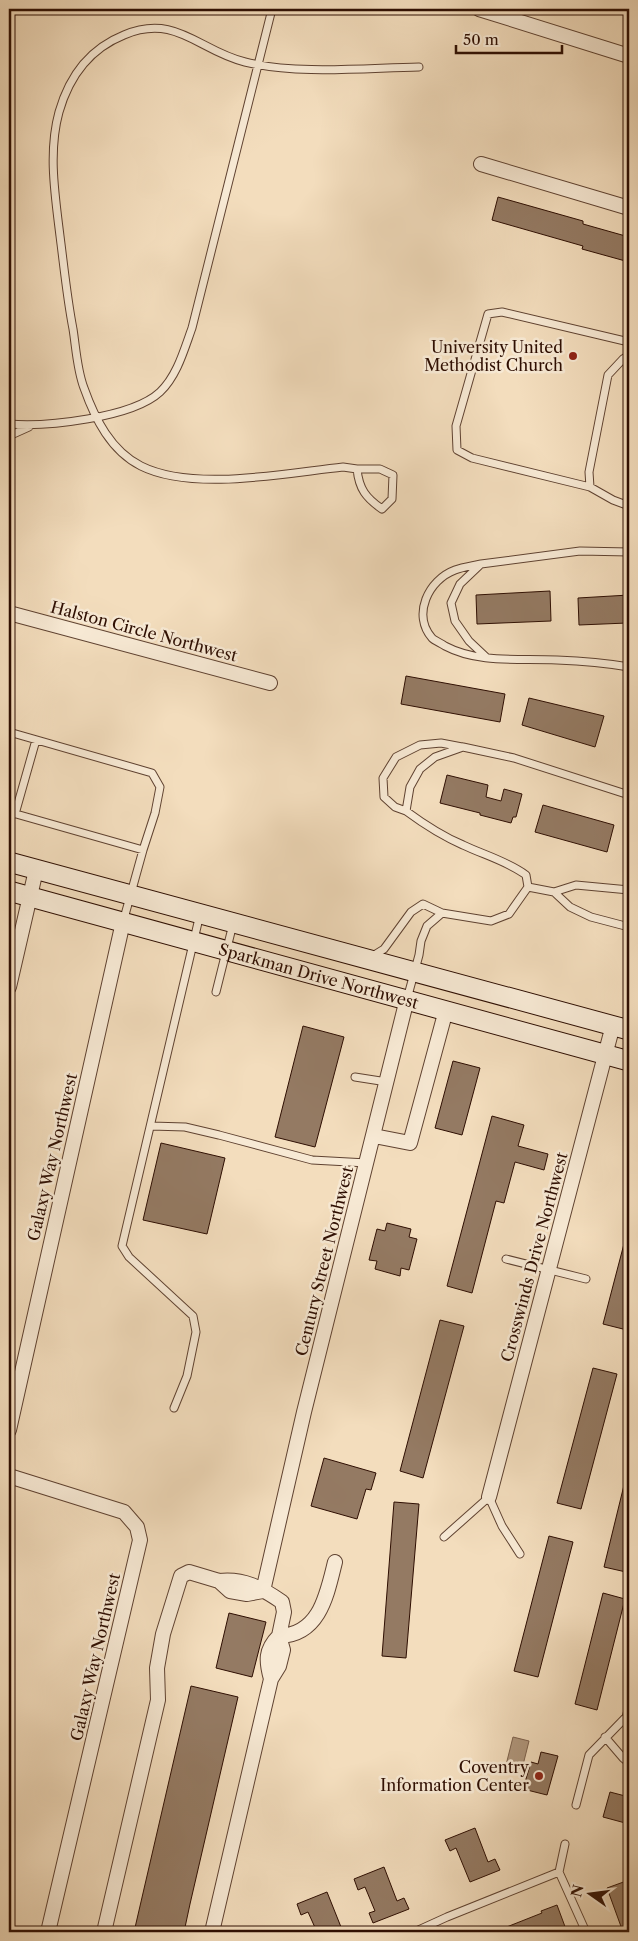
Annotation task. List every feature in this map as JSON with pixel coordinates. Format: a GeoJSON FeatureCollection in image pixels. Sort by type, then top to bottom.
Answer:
{"type":"FeatureCollection","features":[{"type":"Feature","properties":{"kind":"main road","name":"Sparkman Drive Northwest"},"geometry":{"type":"LineString","coordinates":[[9,862],[621,1028]]}},
{"type":"Feature","properties":{"kind":"main road","name":"Sparkman Drive Northwest"},"geometry":{"type":"LineString","coordinates":[[9,891],[629,1061]]}},
{"type":"Feature","properties":{"kind":"street"},"geometry":{"type":"LineString","coordinates":[[479,9],[629,56]]}},
{"type":"Feature","properties":{"kind":"street"},"geometry":{"type":"LineString","coordinates":[[481,164],[629,208]]}},
{"type":"Feature","properties":{"kind":"street","name":"Halston Circle Northwest"},"geometry":{"type":"LineString","coordinates":[[9,613],[270,683]]}},
{"type":"Feature","properties":{"kind":"street"},"geometry":{"type":"LineString","coordinates":[[9,987],[36,870]]}},
{"type":"Feature","properties":{"kind":"street","name":"Galaxy Way Northwest"},"geometry":{"type":"LineString","coordinates":[[9,1430],[123,922]]}},
{"type":"Feature","properties":{"kind":"street","name":"Century Street Northwest"},"geometry":{"type":"LineString","coordinates":[[263,1591],[275,1532],[407,999]]}},
{"type":"Feature","properties":{"kind":"street"},"geometry":{"type":"LineString","coordinates":[[374,1136],[410,1142],[446,1010]]}},
{"type":"Feature","properties":{"kind":"street","name":"Crosswinds Drive Northwest"},"geometry":{"type":"LineString","coordinates":[[489,1497],[605,1055],[621,1028]]}},
{"type":"Feature","properties":{"kind":"street","name":"Galaxy Way Northwest"},"geometry":{"type":"LineString","coordinates":[[9,1476],[124,1512],[137,1527],[140,1540],[48,1932]]}},
{"type":"Feature","properties":{"kind":"street"},"geometry":{"type":"LineString","coordinates":[[280,1636],[292,1636],[304,1628],[323,1606],[336,1562]]}},
{"type":"Feature","properties":{"kind":"street"},"geometry":{"type":"LineString","coordinates":[[104,1932],[158,1700],[157,1668],[164,1634],[181,1576],[189,1572],[219,1581],[230,1590],[240,1593],[247,1594],[263,1591],[282,1602],[284,1612],[280,1636],[283,1650],[279,1666],[271,1679],[212,1932]]}},
{"type":"Feature","properties":{"kind":"lane"},"geometry":{"type":"LineString","coordinates":[[9,424],[32,426],[96,417],[133,408],[159,393],[170,380],[182,358],[192,328],[272,9]]}},
{"type":"Feature","properties":{"kind":"lane"},"geometry":{"type":"LineString","coordinates":[[357,469],[358,482],[369,500],[382,509],[392,498],[393,475],[380,469],[343,467],[249,477],[200,480],[176,478],[140,466],[112,444],[96,417],[83,386],[68,300],[54,185],[53,154],[56,124],[60,109],[82,64],[96,50],[122,36],[143,28],[167,29],[183,34],[242,61],[280,69],[419,67]]}},
{"type":"Feature","properties":{"kind":"lane"},"geometry":{"type":"LineString","coordinates":[[629,342],[502,312],[488,314],[456,426],[457,450],[472,458],[590,487],[613,500],[629,506]]}},
{"type":"Feature","properties":{"kind":"lane"},"geometry":{"type":"LineString","coordinates":[[590,487],[589,472],[608,375],[622,359],[629,355]]}},
{"type":"Feature","properties":{"kind":"lane"},"geometry":{"type":"LineString","coordinates":[[9,436],[32,426]]}},
{"type":"Feature","properties":{"kind":"lane"},"geometry":{"type":"LineString","coordinates":[[629,552],[580,551],[481,564],[454,570],[437,581],[428,592],[423,611],[425,626],[433,639],[453,650],[511,660],[556,660],[629,667]]}},
{"type":"Feature","properties":{"kind":"lane"},"geometry":{"type":"LineString","coordinates":[[481,564],[460,584],[451,603],[455,620],[469,641],[487,657]]}},
{"type":"Feature","properties":{"kind":"lane"},"geometry":{"type":"LineString","coordinates":[[9,732],[152,773],[160,787],[155,813],[142,850],[123,922]]}},
{"type":"Feature","properties":{"kind":"lane"},"geometry":{"type":"LineString","coordinates":[[36,740],[12,813],[142,850]]}},
{"type":"Feature","properties":{"kind":"lane"},"geometry":{"type":"LineString","coordinates":[[367,959],[384,949],[411,912],[423,904],[442,913],[490,921],[509,914],[528,887],[526,875],[517,868],[430,829],[406,812],[395,807],[384,797],[383,778],[396,757],[420,745],[441,743],[514,758],[629,795]]}},
{"type":"Feature","properties":{"kind":"lane"},"geometry":{"type":"LineString","coordinates":[[406,812],[410,787],[420,769],[435,757],[463,747]]}},
{"type":"Feature","properties":{"kind":"lane"},"geometry":{"type":"LineString","coordinates":[[528,887],[554,892],[576,885],[629,890]]}},
{"type":"Feature","properties":{"kind":"lane"},"geometry":{"type":"LineString","coordinates":[[554,892],[570,907],[591,918],[629,927]]}},
{"type":"Feature","properties":{"kind":"lane"},"geometry":{"type":"LineString","coordinates":[[407,999],[419,954],[420,941],[426,926],[442,913]]}},
{"type":"Feature","properties":{"kind":"lane"},"geometry":{"type":"LineString","coordinates":[[174,1408],[188,1376],[196,1332],[193,1316],[130,1257],[122,1246],[200,914]]}},
{"type":"Feature","properties":{"kind":"lane"},"geometry":{"type":"LineString","coordinates":[[216,992],[233,923]]}},
{"type":"Feature","properties":{"kind":"lane"},"geometry":{"type":"LineString","coordinates":[[355,1077],[387,1082]]}},
{"type":"Feature","properties":{"kind":"lane"},"geometry":{"type":"LineString","coordinates":[[150,1126],[185,1127],[312,1160],[367,1162]]}},
{"type":"Feature","properties":{"kind":"lane"},"geometry":{"type":"LineString","coordinates":[[506,1259],[586,1279]]}},
{"type":"Feature","properties":{"kind":"lane"},"geometry":{"type":"LineString","coordinates":[[444,1537],[489,1497],[502,1526],[520,1554]]}},
{"type":"Feature","properties":{"kind":"lane"},"geometry":{"type":"LineString","coordinates":[[576,1805],[589,1755],[626,1717],[629,1707]]}},
{"type":"Feature","properties":{"kind":"lane"},"geometry":{"type":"LineString","coordinates":[[605,1737],[622,1758],[629,1763]]}},
{"type":"Feature","properties":{"kind":"lane"},"geometry":{"type":"LineString","coordinates":[[565,1844],[559,1872],[586,1932]]}},
{"type":"Feature","properties":{"kind":"lane"},"geometry":{"type":"LineString","coordinates":[[414,1932],[559,1872]]}},
{"type":"Feature","properties":{"kind":"shaded area"},"geometry":{"type":"Polygon","coordinates":[[[513,1737],[529,1741],[522,1769],[506,1765],[513,1737]]]}},
{"type":"Feature","properties":{"kind":"building"},"geometry":{"type":"Polygon","coordinates":[[[498,197],[583,221],[583,224],[629,237],[629,262],[582,249],[583,246],[492,220],[498,197]]]}},
{"type":"Feature","properties":{"kind":"building"},"geometry":{"type":"Polygon","coordinates":[[[550,591],[551,621],[477,624],[476,595],[550,591]]]}},
{"type":"Feature","properties":{"kind":"building"},"geometry":{"type":"Polygon","coordinates":[[[629,595],[629,620],[626,620],[627,623],[579,625],[578,598],[629,595]]]}},
{"type":"Feature","properties":{"kind":"building"},"geometry":{"type":"Polygon","coordinates":[[[406,676],[505,694],[500,722],[401,704],[406,676]]]}},
{"type":"Feature","properties":{"kind":"building"},"geometry":{"type":"Polygon","coordinates":[[[529,698],[604,716],[595,747],[522,725],[529,698]]]}},
{"type":"Feature","properties":{"kind":"building"},"geometry":{"type":"Polygon","coordinates":[[[447,775],[488,785],[486,797],[501,801],[504,789],[522,794],[516,817],[513,817],[511,823],[440,803],[447,775]]]}},
{"type":"Feature","properties":{"kind":"building"},"geometry":{"type":"Polygon","coordinates":[[[543,805],[614,825],[607,852],[535,832],[543,805]]]}},
{"type":"Feature","properties":{"kind":"building"},"geometry":{"type":"Polygon","coordinates":[[[303,1026],[344,1037],[315,1147],[275,1137],[303,1026]]]}},
{"type":"Feature","properties":{"kind":"building"},"geometry":{"type":"Polygon","coordinates":[[[453,1061],[480,1068],[462,1135],[435,1128],[453,1061]]]}},
{"type":"Feature","properties":{"kind":"building"},"geometry":{"type":"Polygon","coordinates":[[[492,1116],[524,1125],[518,1146],[548,1154],[544,1170],[515,1162],[504,1203],[496,1201],[472,1293],[447,1286],[492,1116]]]}},
{"type":"Feature","properties":{"kind":"building"},"geometry":{"type":"Polygon","coordinates":[[[161,1143],[225,1158],[207,1234],[143,1220],[161,1143]]]}},
{"type":"Feature","properties":{"kind":"building"},"geometry":{"type":"Polygon","coordinates":[[[387,1223],[411,1229],[409,1237],[417,1239],[409,1270],[401,1268],[400,1276],[375,1269],[377,1261],[369,1260],[377,1229],[385,1231],[387,1223]]]}},
{"type":"Feature","properties":{"kind":"building"},"geometry":{"type":"Polygon","coordinates":[[[625,1240],[629,1241],[629,1321],[627,1330],[603,1324],[625,1240]]]}},
{"type":"Feature","properties":{"kind":"building"},"geometry":{"type":"Polygon","coordinates":[[[440,1320],[464,1326],[423,1478],[400,1471],[440,1320]]]}},
{"type":"Feature","properties":{"kind":"building"},"geometry":{"type":"Polygon","coordinates":[[[593,1368],[617,1374],[581,1509],[557,1503],[593,1368]]]}},
{"type":"Feature","properties":{"kind":"building"},"geometry":{"type":"Polygon","coordinates":[[[324,1458],[376,1473],[371,1490],[366,1489],[357,1519],[311,1506],[324,1458]]]}},
{"type":"Feature","properties":{"kind":"building"},"geometry":{"type":"Polygon","coordinates":[[[625,1481],[629,1481],[629,1560],[626,1572],[604,1567],[625,1481]]]}},
{"type":"Feature","properties":{"kind":"building"},"geometry":{"type":"Polygon","coordinates":[[[394,1502],[419,1504],[406,1658],[382,1656],[394,1502]]]}},
{"type":"Feature","properties":{"kind":"building"},"geometry":{"type":"Polygon","coordinates":[[[549,1536],[573,1542],[538,1677],[514,1671],[549,1536]]]}},
{"type":"Feature","properties":{"kind":"building"},"geometry":{"type":"Polygon","coordinates":[[[603,1593],[625,1599],[597,1710],[575,1704],[603,1593]]]}},
{"type":"Feature","properties":{"kind":"building"},"geometry":{"type":"Polygon","coordinates":[[[229,1613],[266,1622],[252,1677],[216,1668],[229,1613]]]}},
{"type":"Feature","properties":{"kind":"building"},"geometry":{"type":"Polygon","coordinates":[[[191,1686],[238,1697],[184,1932],[134,1932],[191,1686]]]}},
{"type":"Feature","properties":{"kind":"building","name":"Coventry Information Center"},"geometry":{"type":"Polygon","coordinates":[[[541,1752],[558,1756],[547,1795],[523,1789],[531,1762],[538,1764],[541,1752]]]}},
{"type":"Feature","properties":{"kind":"building"},"geometry":{"type":"Polygon","coordinates":[[[610,1792],[629,1797],[629,1824],[603,1817],[610,1792]]]}},
{"type":"Feature","properties":{"kind":"building"},"geometry":{"type":"Polygon","coordinates":[[[475,1828],[488,1862],[495,1859],[500,1870],[470,1882],[456,1848],[450,1851],[445,1840],[475,1828]]]}},
{"type":"Feature","properties":{"kind":"building"},"geometry":{"type":"Polygon","coordinates":[[[384,1867],[397,1901],[404,1898],[409,1909],[373,1923],[369,1913],[375,1911],[365,1887],[358,1890],[354,1879],[384,1867]]]}},
{"type":"Feature","properties":{"kind":"building"},"geometry":{"type":"Polygon","coordinates":[[[629,1880],[629,1932],[623,1932],[607,1888],[629,1880]]]}},
{"type":"Feature","properties":{"kind":"building"},"geometry":{"type":"Polygon","coordinates":[[[327,1892],[343,1932],[317,1932],[308,1912],[301,1915],[297,1904],[327,1892]]]}},
{"type":"Feature","properties":{"kind":"building"},"geometry":{"type":"Polygon","coordinates":[[[557,1905],[567,1932],[494,1932],[542,1913],[541,1911],[557,1905]]]}},
{"type":"Feature","properties":{"kind":"place","name":"University United Methodist Church"},"geometry":{"type":"Point","coordinates":[573,356]}},
{"type":"Feature","properties":{"kind":"place","name":"Coventry Information Center"},"geometry":{"type":"Point","coordinates":[539,1776]}}]}
